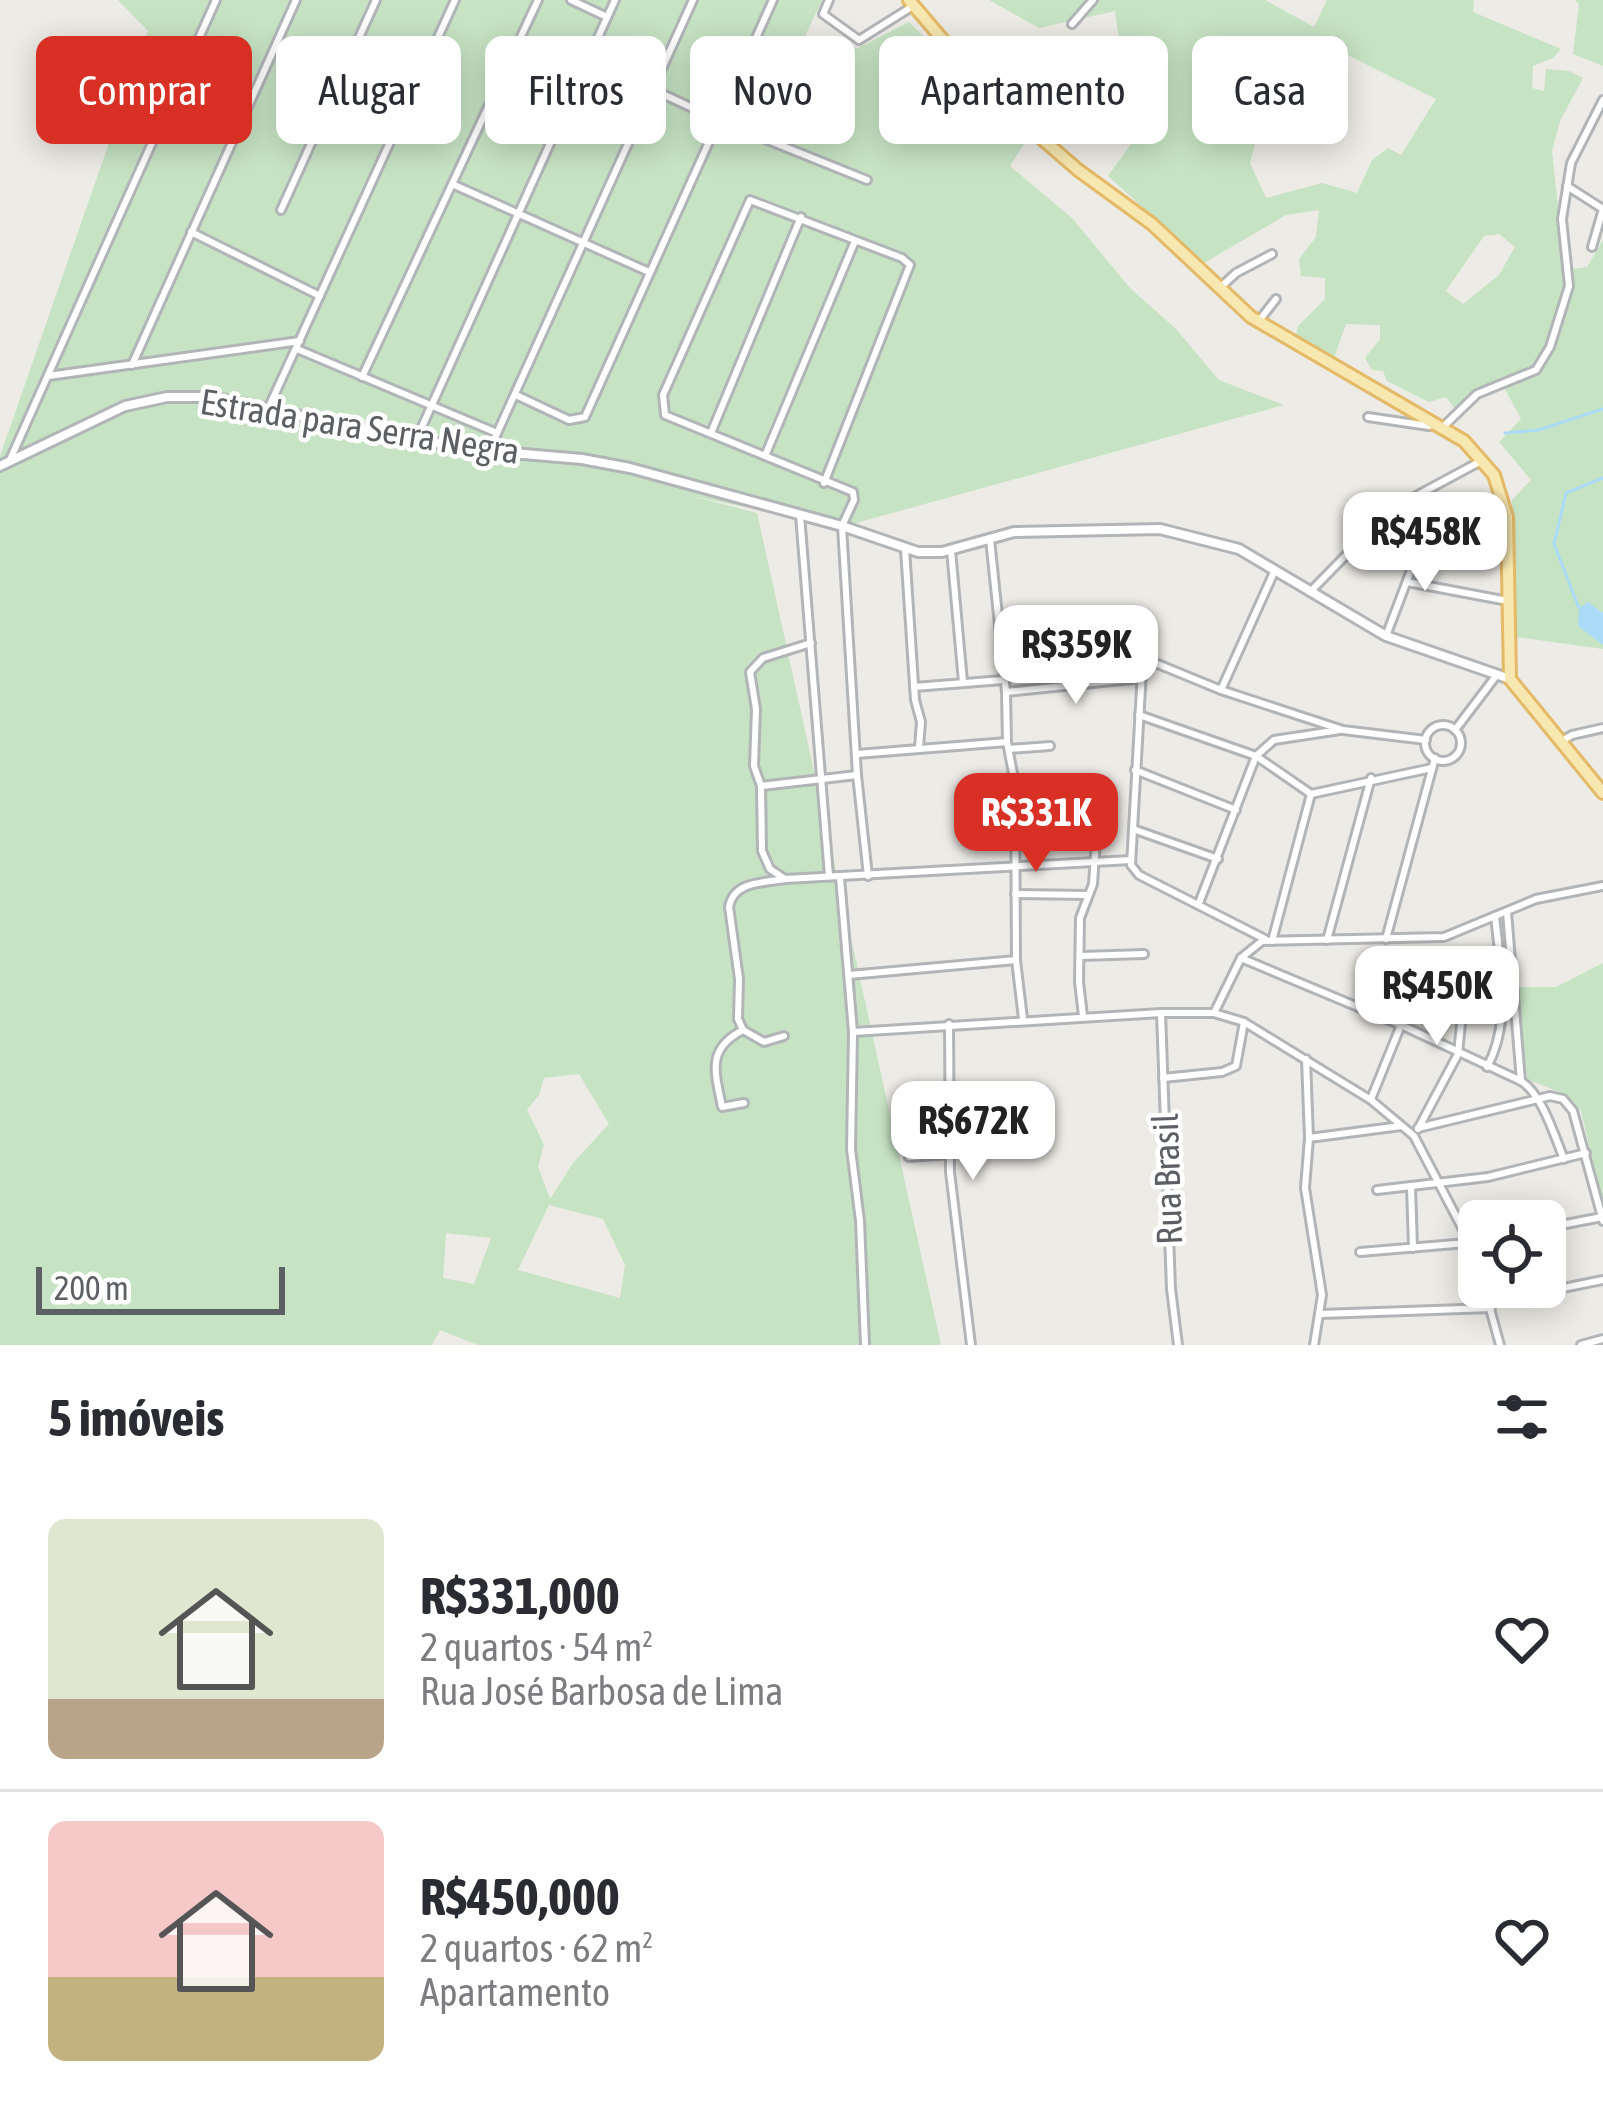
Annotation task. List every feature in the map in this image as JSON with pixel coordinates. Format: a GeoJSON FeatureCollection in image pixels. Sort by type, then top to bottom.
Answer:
{"type":"FeatureCollection","features":[{"type":"Feature","properties":{"kind":"main road"},"geometry":{"type":"LineString","coordinates":[[911,3],[970,72],[1046,144],[1143,216],[1258,322],[1445,427],[1483,460],[1504,504],[1510,679],[1603,793]]}},
{"type":"Feature","properties":{"kind":"street"},"geometry":{"type":"LineString","coordinates":[[4,464],[216,0]]}},
{"type":"Feature","properties":{"kind":"street"},"geometry":{"type":"LineString","coordinates":[[132,365],[296,0]]}},
{"type":"Feature","properties":{"kind":"street"},"geometry":{"type":"LineString","coordinates":[[281,210],[376,0]]}},
{"type":"Feature","properties":{"kind":"street"},"geometry":{"type":"LineString","coordinates":[[268,409],[454,0]]}},
{"type":"Feature","properties":{"kind":"street"},"geometry":{"type":"LineString","coordinates":[[362,377],[538,0]]}},
{"type":"Feature","properties":{"kind":"street"},"geometry":{"type":"LineString","coordinates":[[571,0],[607,17]]}},
{"type":"Feature","properties":{"kind":"street"},"geometry":{"type":"LineString","coordinates":[[598,36],[615,0]]}},
{"type":"Feature","properties":{"kind":"street"},"geometry":{"type":"LineString","coordinates":[[666,61],[693,0]]}},
{"type":"Feature","properties":{"kind":"street"},"geometry":{"type":"LineString","coordinates":[[756,36],[773,0]]}},
{"type":"Feature","properties":{"kind":"street"},"geometry":{"type":"LineString","coordinates":[[829,0],[823,14],[859,40],[911,3]]}},
{"type":"Feature","properties":{"kind":"street"},"geometry":{"type":"LineString","coordinates":[[1072,24],[1093,0]]}},
{"type":"Feature","properties":{"kind":"street"},"geometry":{"type":"LineString","coordinates":[[1368,417],[1445,427],[1477,394],[1525,376],[1544,360],[1569,286],[1562,220],[1567,186],[1575,152],[1603,100]]}},
{"type":"Feature","properties":{"kind":"street"},"geometry":{"type":"LineString","coordinates":[[416,440],[550,144]]}},
{"type":"Feature","properties":{"kind":"street"},"geometry":{"type":"LineString","coordinates":[[489,451],[629,144]]}},
{"type":"Feature","properties":{"kind":"street"},"geometry":{"type":"LineString","coordinates":[[516,395],[569,420],[582,420],[707,144]]}},
{"type":"Feature","properties":{"kind":"street"},"geometry":{"type":"LineString","coordinates":[[778,144],[867,180]]}},
{"type":"Feature","properties":{"kind":"street"},"geometry":{"type":"LineString","coordinates":[[452,184],[650,272]]}},
{"type":"Feature","properties":{"kind":"street"},"geometry":{"type":"LineString","coordinates":[[1567,186],[1603,207],[1592,248]]}},
{"type":"Feature","properties":{"kind":"street"},"geometry":{"type":"LineString","coordinates":[[824,483],[910,265],[759,200],[747,202],[663,395],[665,415],[824,483],[853,492],[842,526],[868,876]]}},
{"type":"Feature","properties":{"kind":"street"},"geometry":{"type":"LineString","coordinates":[[711,434],[801,217]]}},
{"type":"Feature","properties":{"kind":"street"},"geometry":{"type":"LineString","coordinates":[[191,232],[320,296]]}},
{"type":"Feature","properties":{"kind":"street"},"geometry":{"type":"LineString","coordinates":[[765,456],[855,241]]}},
{"type":"Feature","properties":{"kind":"street"},"geometry":{"type":"LineString","coordinates":[[1220,289],[1272,254]]}},
{"type":"Feature","properties":{"kind":"street"},"geometry":{"type":"LineString","coordinates":[[1258,322],[1276,298]]}},
{"type":"Feature","properties":{"kind":"street"},"geometry":{"type":"LineString","coordinates":[[46,376],[298,345],[497,433]]}},
{"type":"Feature","properties":{"kind":"street","name":"Estrada para Serra Negra"},"geometry":{"type":"LineString","coordinates":[[4,464],[125,406],[212,397],[416,440],[630,468],[905,548],[928,553],[951,550]]}},
{"type":"Feature","properties":{"kind":"street"},"geometry":{"type":"LineString","coordinates":[[1310,592],[1390,510],[1483,460]]}},
{"type":"Feature","properties":{"kind":"street"},"geometry":{"type":"LineString","coordinates":[[800,514],[829,877]]}},
{"type":"Feature","properties":{"kind":"street"},"geometry":{"type":"LineString","coordinates":[[963,682],[951,550],[989,536],[1042,530],[1160,529],[1239,549],[1386,636],[1510,679]]}},
{"type":"Feature","properties":{"kind":"street"},"geometry":{"type":"LineString","coordinates":[[989,536],[1016,804],[1016,960],[1023,1019]]}},
{"type":"Feature","properties":{"kind":"street"},"geometry":{"type":"LineString","coordinates":[[1386,636],[1424,536]]}},
{"type":"Feature","properties":{"kind":"street"},"geometry":{"type":"LineString","coordinates":[[905,548],[914,687],[921,722],[919,748]]}},
{"type":"Feature","properties":{"kind":"street"},"geometry":{"type":"LineString","coordinates":[[1221,690],[1275,570]]}},
{"type":"Feature","properties":{"kind":"street"},"geometry":{"type":"LineString","coordinates":[[1407,582],[1508,601]]}},
{"type":"Feature","properties":{"kind":"street"},"geometry":{"type":"LineString","coordinates":[[1144,635],[1131,860],[1139,875],[1270,941]]}},
{"type":"Feature","properties":{"kind":"street"},"geometry":{"type":"LineString","coordinates":[[785,878],[770,869],[764,858],[761,786],[754,766],[752,667],[764,658],[811,643]]}},
{"type":"Feature","properties":{"kind":"street"},"geometry":{"type":"LineString","coordinates":[[1143,658],[1342,730],[1426,740]]}},
{"type":"Feature","properties":{"kind":"street"},"geometry":{"type":"LineString","coordinates":[[1455,730],[1496,676]]}},
{"type":"Feature","properties":{"kind":"street"},"geometry":{"type":"LineString","coordinates":[[1006,692],[1142,678]]}},
{"type":"Feature","properties":{"kind":"street"},"geometry":{"type":"LineString","coordinates":[[914,687],[1003,680]]}},
{"type":"Feature","properties":{"kind":"street"},"geometry":{"type":"LineString","coordinates":[[1139,715],[1256,756],[1310,794],[1432,768]]}},
{"type":"Feature","properties":{"kind":"street"},"geometry":{"type":"LineString","coordinates":[[1440,725],[1455,730],[1461,745],[1456,755],[1446,760],[1427,751],[1426,740],[1440,725]]}},
{"type":"Feature","properties":{"kind":"street"},"geometry":{"type":"LineString","coordinates":[[1559,743],[1603,728]]}},
{"type":"Feature","properties":{"kind":"street"},"geometry":{"type":"LineString","coordinates":[[1199,903],[1256,756],[1274,740],[1342,730]]}},
{"type":"Feature","properties":{"kind":"street"},"geometry":{"type":"LineString","coordinates":[[857,754],[1050,746]]}},
{"type":"Feature","properties":{"kind":"street"},"geometry":{"type":"LineString","coordinates":[[1385,939],[1435,758]]}},
{"type":"Feature","properties":{"kind":"street"},"geometry":{"type":"LineString","coordinates":[[1135,770],[1236,810]]}},
{"type":"Feature","properties":{"kind":"street"},"geometry":{"type":"LineString","coordinates":[[761,786],[857,775]]}},
{"type":"Feature","properties":{"kind":"street"},"geometry":{"type":"LineString","coordinates":[[1327,940],[1371,778]]}},
{"type":"Feature","properties":{"kind":"street"},"geometry":{"type":"LineString","coordinates":[[1270,941],[1310,794]]}},
{"type":"Feature","properties":{"kind":"street"},"geometry":{"type":"LineString","coordinates":[[1083,1016],[1081,911],[1096,861],[1098,812]]}},
{"type":"Feature","properties":{"kind":"street"},"geometry":{"type":"LineString","coordinates":[[1133,829],[1218,859]]}},
{"type":"Feature","properties":{"kind":"street"},"geometry":{"type":"LineString","coordinates":[[784,1036],[764,1042],[743,1030],[738,1019],[739,980],[729,913],[731,896],[739,887],[785,878],[1131,860]]}},
{"type":"Feature","properties":{"kind":"street"},"geometry":{"type":"LineString","coordinates":[[840,877],[853,1032],[851,1149],[866,1345]]}},
{"type":"Feature","properties":{"kind":"street"},"geometry":{"type":"LineString","coordinates":[[1214,1013],[1241,958],[1256,944],[1444,937],[1536,899],[1603,886]]}},
{"type":"Feature","properties":{"kind":"street"},"geometry":{"type":"LineString","coordinates":[[1015,894],[1088,895]]}},
{"type":"Feature","properties":{"kind":"street"},"geometry":{"type":"LineString","coordinates":[[1065,895],[1081,911]]}},
{"type":"Feature","properties":{"kind":"street"},"geometry":{"type":"LineString","coordinates":[[1507,910],[1521,1082]]}},
{"type":"Feature","properties":{"kind":"street"},"geometry":{"type":"LineString","coordinates":[[1487,1067],[1499,1046],[1502,1004],[1495,916]]}},
{"type":"Feature","properties":{"kind":"street"},"geometry":{"type":"LineString","coordinates":[[1081,956],[1144,954]]}},
{"type":"Feature","properties":{"kind":"street"},"geometry":{"type":"LineString","coordinates":[[1241,958],[1401,1024],[1534,1089],[1564,1159]]}},
{"type":"Feature","properties":{"kind":"street"},"geometry":{"type":"LineString","coordinates":[[849,975],[1016,960]]}},
{"type":"Feature","properties":{"kind":"street"},"geometry":{"type":"LineString","coordinates":[[1416,1132],[1458,1054],[1467,963]]}},
{"type":"Feature","properties":{"kind":"street"},"geometry":{"type":"LineString","coordinates":[[1436,1000],[1502,1004]]}},
{"type":"Feature","properties":{"kind":"street","name":"Rua Brasil"},"geometry":{"type":"LineString","coordinates":[[1161,1013],[1171,1289],[1178,1345]]}},
{"type":"Feature","properties":{"kind":"street"},"geometry":{"type":"LineString","coordinates":[[853,1032],[1023,1019],[1214,1013],[1244,1022],[1416,1132],[1557,1097],[1567,1103],[1586,1153],[1603,1219],[1566,1225]]}},
{"type":"Feature","properties":{"kind":"street"},"geometry":{"type":"LineString","coordinates":[[1163,1078],[1222,1072],[1236,1066],[1244,1022]]}},
{"type":"Feature","properties":{"kind":"street"},"geometry":{"type":"LineString","coordinates":[[950,1024],[950,1154],[970,1345]]}},
{"type":"Feature","properties":{"kind":"street"},"geometry":{"type":"LineString","coordinates":[[1371,1100],[1401,1024]]}},
{"type":"Feature","properties":{"kind":"street"},"geometry":{"type":"LineString","coordinates":[[743,1030],[726,1040],[716,1058],[722,1107],[744,1102]]}},
{"type":"Feature","properties":{"kind":"street"},"geometry":{"type":"LineString","coordinates":[[1306,1059],[1310,1138],[1305,1188],[1311,1244],[1321,1279],[1321,1314],[1314,1345]]}},
{"type":"Feature","properties":{"kind":"street"},"geometry":{"type":"LineString","coordinates":[[1310,1138],[1401,1126]]}},
{"type":"Feature","properties":{"kind":"street"},"geometry":{"type":"LineString","coordinates":[[1416,1132],[1458,1214]]}},
{"type":"Feature","properties":{"kind":"street"},"geometry":{"type":"LineString","coordinates":[[1377,1190],[1441,1184],[1586,1153]]}},
{"type":"Feature","properties":{"kind":"street"},"geometry":{"type":"LineString","coordinates":[[909,1157],[950,1154]]}},
{"type":"Feature","properties":{"kind":"street"},"geometry":{"type":"LineString","coordinates":[[1412,1186],[1413,1248]]}},
{"type":"Feature","properties":{"kind":"street"},"geometry":{"type":"LineString","coordinates":[[1360,1252],[1458,1244]]}},
{"type":"Feature","properties":{"kind":"street"},"geometry":{"type":"LineString","coordinates":[[1566,1288],[1603,1280]]}},
{"type":"Feature","properties":{"kind":"street"},"geometry":{"type":"LineString","coordinates":[[1321,1314],[1458,1307]]}},
{"type":"Feature","properties":{"kind":"street"},"geometry":{"type":"LineString","coordinates":[[1491,1308],[1500,1345]]}},
{"type":"Feature","properties":{"kind":"street"},"geometry":{"type":"LineString","coordinates":[[1580,1345],[1603,1340]]}},
{"type":"Feature","properties":{"kind":"green space"},"geometry":{"type":"Polygon","coordinates":[[[118,0],[822,0],[805,36],[690,36],[690,144],[855,144],[855,48],[879,37],[879,144],[1024,144],[1010,166],[1073,219],[1130,288],[1175,328],[1219,380],[1284,405],[856,523],[855,530],[692,496],[757,513],[941,1345],[478,1345],[440,1330],[432,1345],[0,1345],[0,456],[109,144],[252,144],[252,36],[146,36],[148,31],[118,0]],[[579,1074],[544,1078],[527,1110],[544,1145],[538,1166],[550,1199],[573,1163],[609,1124],[579,1074]],[[549,1205],[518,1270],[620,1298],[625,1265],[603,1219],[549,1205]],[[446,1233],[443,1278],[474,1284],[491,1238],[446,1233]]]}},
{"type":"Feature","properties":{"kind":"green space"},"geometry":{"type":"Polygon","coordinates":[[[989,0],[1265,0],[1314,27],[1327,0],[1474,0],[1473,12],[1561,49],[1533,66],[1532,88],[1544,91],[1546,69],[1583,78],[1560,121],[1552,151],[1565,270],[1587,267],[1603,240],[1603,649],[1517,637],[1512,500],[1531,480],[1499,442],[1521,419],[1499,378],[1454,408],[1446,397],[1429,402],[1387,381],[1383,371],[1372,370],[1365,358],[1380,339],[1380,325],[1346,324],[1334,358],[1295,339],[1298,326],[1325,299],[1325,278],[1301,276],[1299,259],[1316,237],[1319,210],[1286,215],[1204,263],[1108,176],[1131,144],[1168,144],[1168,36],[1118,36],[1115,11],[1039,28],[989,0]],[[1499,234],[1484,236],[1446,291],[1463,304],[1499,275],[1515,247],[1499,234]]]}},
{"type":"Feature","properties":{"kind":"green space"},"geometry":{"type":"Polygon","coordinates":[[[1575,0],[1603,0],[1603,66],[1573,54],[1579,5],[1575,0]]]}},
{"type":"Feature","properties":{"kind":"green space"},"geometry":{"type":"Polygon","coordinates":[[[909,22],[923,36],[882,36],[909,22]]]}},
{"type":"Feature","properties":{"kind":"green space"},"geometry":{"type":"Polygon","coordinates":[[[1603,963],[1603,1204],[1581,1111],[1562,1093],[1527,1079],[1518,987],[1556,987],[1603,963]]]}},
{"type":"Feature","properties":{"kind":"water"},"geometry":{"type":"Polygon","coordinates":[[[1588,602],[1603,613],[1603,645],[1578,626],[1579,608],[1588,602]]]}},
{"type":"Feature","properties":{"kind":"waterway"},"geometry":{"type":"LineString","coordinates":[[1505,433],[1539,430],[1603,409]]}},
{"type":"Feature","properties":{"kind":"waterway"},"geometry":{"type":"LineString","coordinates":[[1579,608],[1554,544],[1566,493],[1603,478]]}}]}
